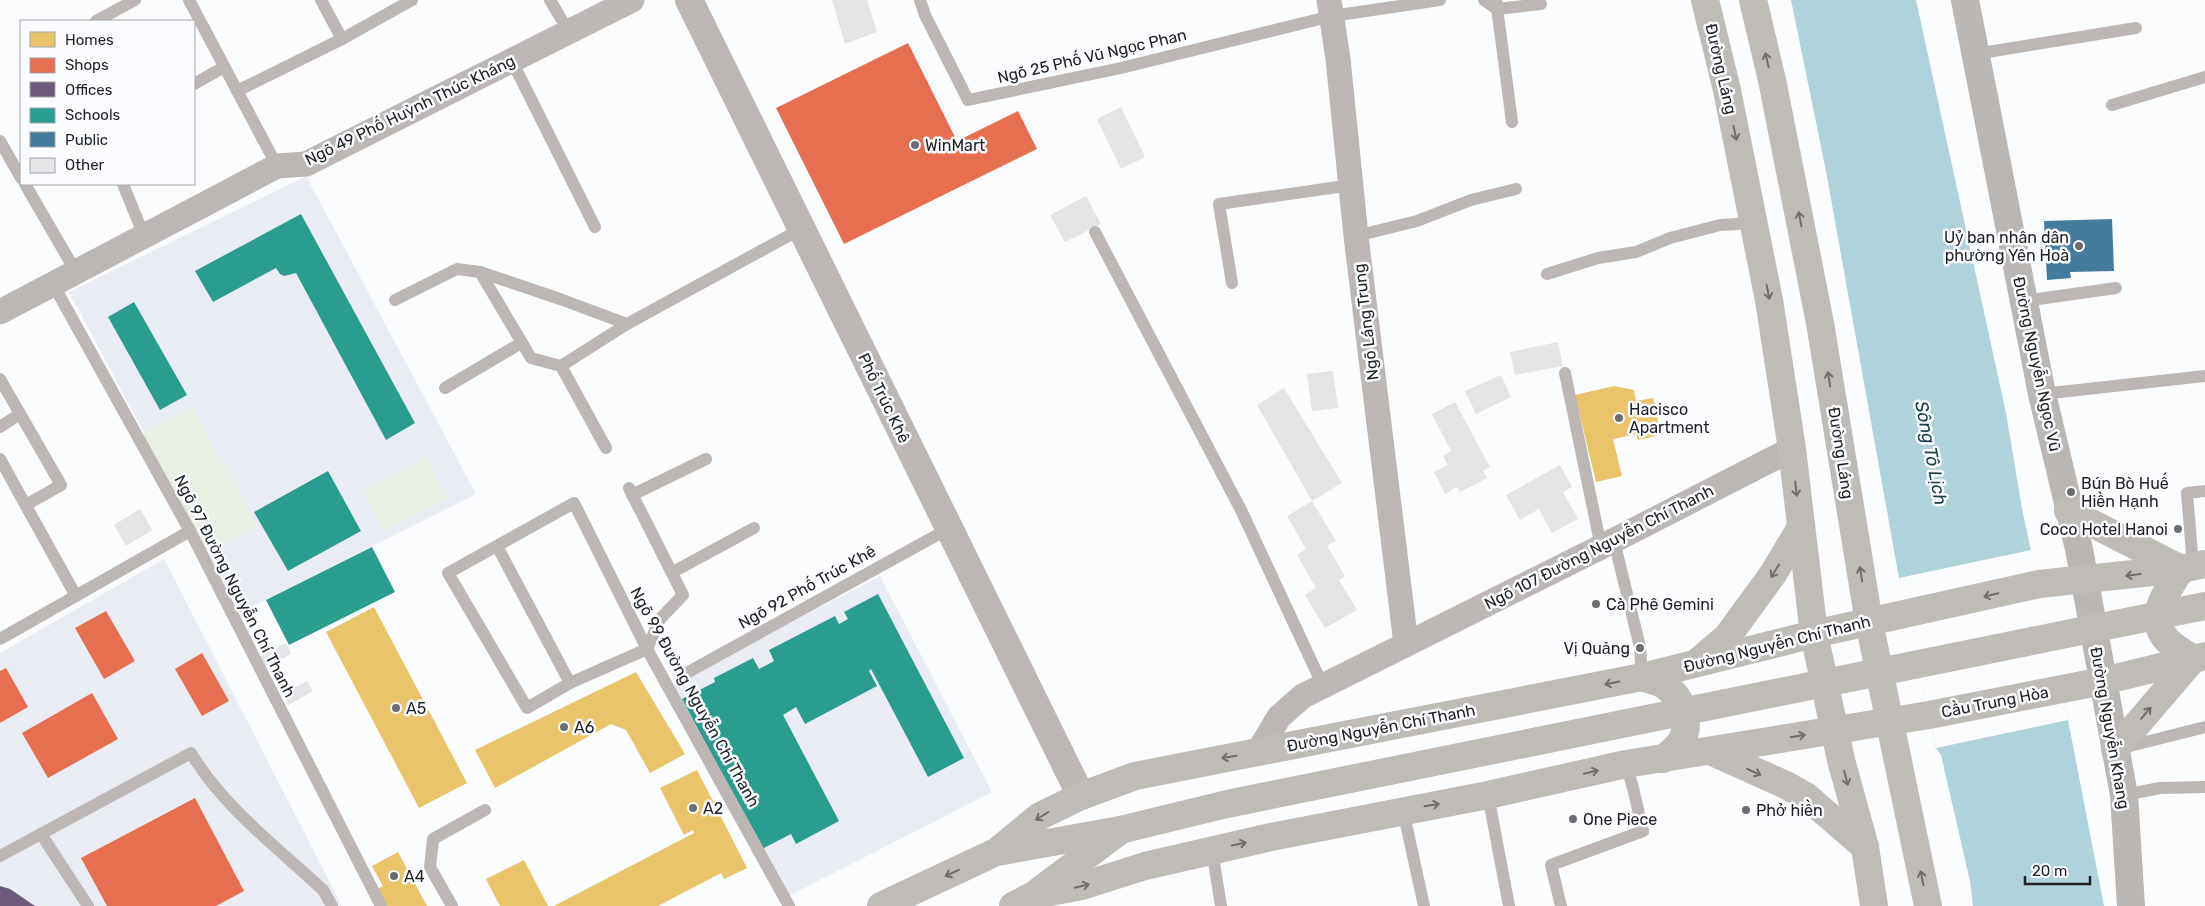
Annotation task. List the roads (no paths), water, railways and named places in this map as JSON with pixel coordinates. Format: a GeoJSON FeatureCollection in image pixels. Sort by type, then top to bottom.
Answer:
{"type":"FeatureCollection","features":[{"type":"Feature","properties":{"kind":"main road","name":"Đường Láng"},"geometry":{"type":"LineString","coordinates":[[1705,0],[1727,90],[1769,300],[1792,449],[1800,529],[1814,634],[1841,760],[1865,847],[1874,906]]}},
{"type":"Feature","properties":{"kind":"main road","name":"Đường Láng"},"geometry":{"type":"LineString","coordinates":[[1753,0],[1772,80],[1820,323],[1869,622],[1888,721],[1928,906]]}},
{"type":"Feature","properties":{"kind":"main road","name":"Đường Nguyễn Ngọc Vũ"},"geometry":{"type":"LineString","coordinates":[[1968,1],[1975,54],[2042,394],[2078,549],[2083,580]]}},
{"type":"Feature","properties":{"kind":"main road"},"geometry":{"type":"LineString","coordinates":[[2068,512],[2193,566]]}},
{"type":"Feature","properties":{"kind":"main road"},"geometry":{"type":"LineString","coordinates":[[1694,665],[1727,637],[1773,574],[1800,529]]}},
{"type":"Feature","properties":{"kind":"main road"},"geometry":{"type":"LineString","coordinates":[[2083,580],[2193,566]]}},
{"type":"Feature","properties":{"kind":"main road"},"geometry":{"type":"LineString","coordinates":[[2114,750],[2199,657],[2170,644],[2158,625],[2157,614],[2163,598],[2193,566]]}},
{"type":"Feature","properties":{"kind":"main road","name":"Đường Nguyễn Chí Thanh"},"geometry":{"type":"LineString","coordinates":[[881,906],[996,852],[1040,816],[1081,796],[1135,776],[1642,677],[1814,634],[2039,584],[2083,580]]}},
{"type":"Feature","properties":{"kind":"main road","name":"Đường Nguyễn Khang"},"geometry":{"type":"LineString","coordinates":[[2083,580],[2124,795],[2131,906]]}},
{"type":"Feature","properties":{"kind":"main road"},"geometry":{"type":"LineString","coordinates":[[996,852],[1120,830],[1227,804],[2205,606]]}},
{"type":"Feature","properties":{"kind":"main road","name":"Cầu Trung Hòa"},"geometry":{"type":"LineString","coordinates":[[1888,721],[1929,715],[2062,689],[2199,657]]}},
{"type":"Feature","properties":{"kind":"main road"},"geometry":{"type":"LineString","coordinates":[[1642,677],[1663,684],[1676,696],[1683,708],[1686,719],[1685,730],[1680,743],[1663,759]]}},
{"type":"Feature","properties":{"kind":"main road"},"geometry":{"type":"LineString","coordinates":[[1024,901],[1082,886],[1145,866],[1403,810],[1488,795],[1626,764],[1888,721]]}},
{"type":"Feature","properties":{"kind":"main road"},"geometry":{"type":"LineString","coordinates":[[1710,751],[1786,785],[1807,797],[1865,847]]}},
{"type":"Feature","properties":{"kind":"main road"},"geometry":{"type":"LineString","coordinates":[[1024,901],[1120,830]]}},
{"type":"Feature","properties":{"kind":"street","name":"Ngõ 49 Phố Huỳnh Thúc Kháng"},"geometry":{"type":"LineString","coordinates":[[0,312],[277,166],[306,164],[632,0]]}},
{"type":"Feature","properties":{"kind":"street","name":"Phố Trúc Khê"},"geometry":{"type":"LineString","coordinates":[[689,0],[1081,796]]}},
{"type":"Feature","properties":{"kind":"street","name":"Ngõ Láng Trung"},"geometry":{"type":"LineString","coordinates":[[1330,8],[1406,644]]}},
{"type":"Feature","properties":{"kind":"street","name":"Ngõ 107 Đường Nguyễn Chí Thanh"},"geometry":{"type":"LineString","coordinates":[[1258,752],[1279,717],[1303,696],[1608,544],[1792,449]]}},
{"type":"Feature","properties":{"kind":"lane"},"geometry":{"type":"LineString","coordinates":[[98,20],[135,0]]}},
{"type":"Feature","properties":{"kind":"lane"},"geometry":{"type":"LineString","coordinates":[[189,0],[277,166]]}},
{"type":"Feature","properties":{"kind":"lane"},"geometry":{"type":"LineString","coordinates":[[322,0],[342,39]]}},
{"type":"Feature","properties":{"kind":"lane"},"geometry":{"type":"LineString","coordinates":[[238,91],[342,39],[412,0]]}},
{"type":"Feature","properties":{"kind":"lane"},"geometry":{"type":"LineString","coordinates":[[550,0],[568,32]]}},
{"type":"Feature","properties":{"kind":"lane","name":"Ngõ 25 Phố Vũ Ngọc Phan"},"geometry":{"type":"LineString","coordinates":[[920,0],[925,15],[968,100],[1121,68],[1330,8]]}},
{"type":"Feature","properties":{"kind":"lane"},"geometry":{"type":"LineString","coordinates":[[1330,8],[1440,0]]}},
{"type":"Feature","properties":{"kind":"lane"},"geometry":{"type":"LineString","coordinates":[[1484,0],[1496,4],[1541,4]]}},
{"type":"Feature","properties":{"kind":"lane"},"geometry":{"type":"LineString","coordinates":[[1496,4],[1512,122]]}},
{"type":"Feature","properties":{"kind":"lane"},"geometry":{"type":"LineString","coordinates":[[1975,54],[2136,28]]}},
{"type":"Feature","properties":{"kind":"lane"},"geometry":{"type":"LineString","coordinates":[[512,61],[595,227]]}},
{"type":"Feature","properties":{"kind":"lane"},"geometry":{"type":"LineString","coordinates":[[195,83],[224,67]]}},
{"type":"Feature","properties":{"kind":"lane"},"geometry":{"type":"LineString","coordinates":[[2112,105],[2205,77]]}},
{"type":"Feature","properties":{"kind":"lane"},"geometry":{"type":"LineString","coordinates":[[0,142],[20,176]]}},
{"type":"Feature","properties":{"kind":"lane"},"geometry":{"type":"LineString","coordinates":[[26,185],[76,272]]}},
{"type":"Feature","properties":{"kind":"lane"},"geometry":{"type":"LineString","coordinates":[[123,185],[144,236]]}},
{"type":"Feature","properties":{"kind":"lane"},"geometry":{"type":"LineString","coordinates":[[1232,283],[1219,204],[1352,185]]}},
{"type":"Feature","properties":{"kind":"lane"},"geometry":{"type":"LineString","coordinates":[[1356,236],[1417,221],[1471,200],[1516,189]]}},
{"type":"Feature","properties":{"kind":"lane"},"geometry":{"type":"LineString","coordinates":[[1547,274],[1598,258],[1636,252],[1670,238],[1720,225],[1754,223]]}},
{"type":"Feature","properties":{"kind":"lane"},"geometry":{"type":"LineString","coordinates":[[561,366],[627,324],[801,229]]}},
{"type":"Feature","properties":{"kind":"lane"},"geometry":{"type":"LineString","coordinates":[[1096,232],[1241,510],[1323,686]]}},
{"type":"Feature","properties":{"kind":"lane"},"geometry":{"type":"LineString","coordinates":[[396,300],[457,269],[480,272],[627,324]]}},
{"type":"Feature","properties":{"kind":"lane"},"geometry":{"type":"LineString","coordinates":[[480,272],[531,358],[561,366],[606,448]]}},
{"type":"Feature","properties":{"kind":"lane","name":"Ngõ 97 Đường Nguyễn Chí Thanh"},"geometry":{"type":"LineString","coordinates":[[53,284],[190,531],[381,906]]}},
{"type":"Feature","properties":{"kind":"lane"},"geometry":{"type":"LineString","coordinates":[[2024,301],[2116,288]]}},
{"type":"Feature","properties":{"kind":"lane"},"geometry":{"type":"LineString","coordinates":[[445,388],[521,343]]}},
{"type":"Feature","properties":{"kind":"lane"},"geometry":{"type":"LineString","coordinates":[[1565,372],[1608,544],[1640,647],[1642,677]]}},
{"type":"Feature","properties":{"kind":"lane"},"geometry":{"type":"LineString","coordinates":[[2042,394],[2205,376]]}},
{"type":"Feature","properties":{"kind":"lane"},"geometry":{"type":"LineString","coordinates":[[0,379],[61,485],[26,505]]}},
{"type":"Feature","properties":{"kind":"lane"},"geometry":{"type":"LineString","coordinates":[[0,427],[20,414]]}},
{"type":"Feature","properties":{"kind":"lane"},"geometry":{"type":"LineString","coordinates":[[0,459],[76,596]]}},
{"type":"Feature","properties":{"kind":"lane"},"geometry":{"type":"LineString","coordinates":[[570,683],[497,546],[448,573],[527,708],[570,683],[647,649],[660,619],[683,595],[631,492],[706,459]]}},
{"type":"Feature","properties":{"kind":"lane"},"geometry":{"type":"LineString","coordinates":[[2193,566],[2187,493],[2205,492]]}},
{"type":"Feature","properties":{"kind":"lane","name":"Ngõ 99 Đường Nguyễn Chí Thanh"},"geometry":{"type":"LineString","coordinates":[[497,546],[574,503],[647,649],[789,906]]}},
{"type":"Feature","properties":{"kind":"lane"},"geometry":{"type":"LineString","coordinates":[[673,572],[754,528]]}},
{"type":"Feature","properties":{"kind":"lane","name":"Ngõ 92 Phố Trúc Khê"},"geometry":{"type":"LineString","coordinates":[[683,675],[948,529]]}},
{"type":"Feature","properties":{"kind":"lane"},"geometry":{"type":"LineString","coordinates":[[0,639],[190,531]]}},
{"type":"Feature","properties":{"kind":"lane"},"geometry":{"type":"LineString","coordinates":[[2114,750],[2205,728]]}},
{"type":"Feature","properties":{"kind":"lane"},"geometry":{"type":"LineString","coordinates":[[0,856],[191,753],[206,778],[231,806],[323,890],[332,906]]}},
{"type":"Feature","properties":{"kind":"lane"},"geometry":{"type":"LineString","coordinates":[[1561,906],[1551,865],[1643,831],[1626,764]]}},
{"type":"Feature","properties":{"kind":"lane"},"geometry":{"type":"LineString","coordinates":[[2124,795],[2160,788],[2205,787]]}},
{"type":"Feature","properties":{"kind":"lane"},"geometry":{"type":"LineString","coordinates":[[1488,795],[1509,906]]}},
{"type":"Feature","properties":{"kind":"lane"},"geometry":{"type":"LineString","coordinates":[[452,906],[430,867],[433,839],[485,810]]}},
{"type":"Feature","properties":{"kind":"lane"},"geometry":{"type":"LineString","coordinates":[[1403,810],[1424,906]]}},
{"type":"Feature","properties":{"kind":"lane"},"geometry":{"type":"LineString","coordinates":[[40,834],[88,906]]}},
{"type":"Feature","properties":{"kind":"lane"},"geometry":{"type":"LineString","coordinates":[[1212,850],[1221,906]]}},
{"type":"Feature","properties":{"kind":"water","name":"Sông Tô Lịch"},"geometry":{"type":"Polygon","coordinates":[[[1791,0],[1916,0],[2006,413],[2022,509],[2068,720],[2104,906],[1973,906],[1970,881],[1941,755],[1936,748],[1899,578],[1826,171],[1791,0]]]}},
{"type":"Feature","properties":{"kind":"place","name":"WinMart"},"geometry":{"type":"Point","coordinates":[915,145]}},
{"type":"Feature","properties":{"kind":"place","name":"Uỷ ban nhân dân phường Yên Hoà"},"geometry":{"type":"Point","coordinates":[2079,246]}},
{"type":"Feature","properties":{"kind":"place","name":"Hacisco Apartment"},"geometry":{"type":"Point","coordinates":[1619,418]}},
{"type":"Feature","properties":{"kind":"place","name":"Bún Bò Huế Hiền Hạnh"},"geometry":{"type":"Point","coordinates":[2071,492]}},
{"type":"Feature","properties":{"kind":"place","name":"Coco Hotel Hanoi"},"geometry":{"type":"Point","coordinates":[2178,529]}},
{"type":"Feature","properties":{"kind":"place","name":"Cà Phê Gemini"},"geometry":{"type":"Point","coordinates":[1596,604]}},
{"type":"Feature","properties":{"kind":"place","name":"Vị Quảng"},"geometry":{"type":"Point","coordinates":[1640,648]}},
{"type":"Feature","properties":{"kind":"place","name":"A5"},"geometry":{"type":"Point","coordinates":[396,708]}},
{"type":"Feature","properties":{"kind":"place","name":"A6"},"geometry":{"type":"Point","coordinates":[564,727]}},
{"type":"Feature","properties":{"kind":"place","name":"A2"},"geometry":{"type":"Point","coordinates":[693,808]}},
{"type":"Feature","properties":{"kind":"place","name":"Phở hiền"},"geometry":{"type":"Point","coordinates":[1746,810]}},
{"type":"Feature","properties":{"kind":"place","name":"One Piece"},"geometry":{"type":"Point","coordinates":[1573,819]}},
{"type":"Feature","properties":{"kind":"place","name":"A4"},"geometry":{"type":"Point","coordinates":[394,876]}}]}
